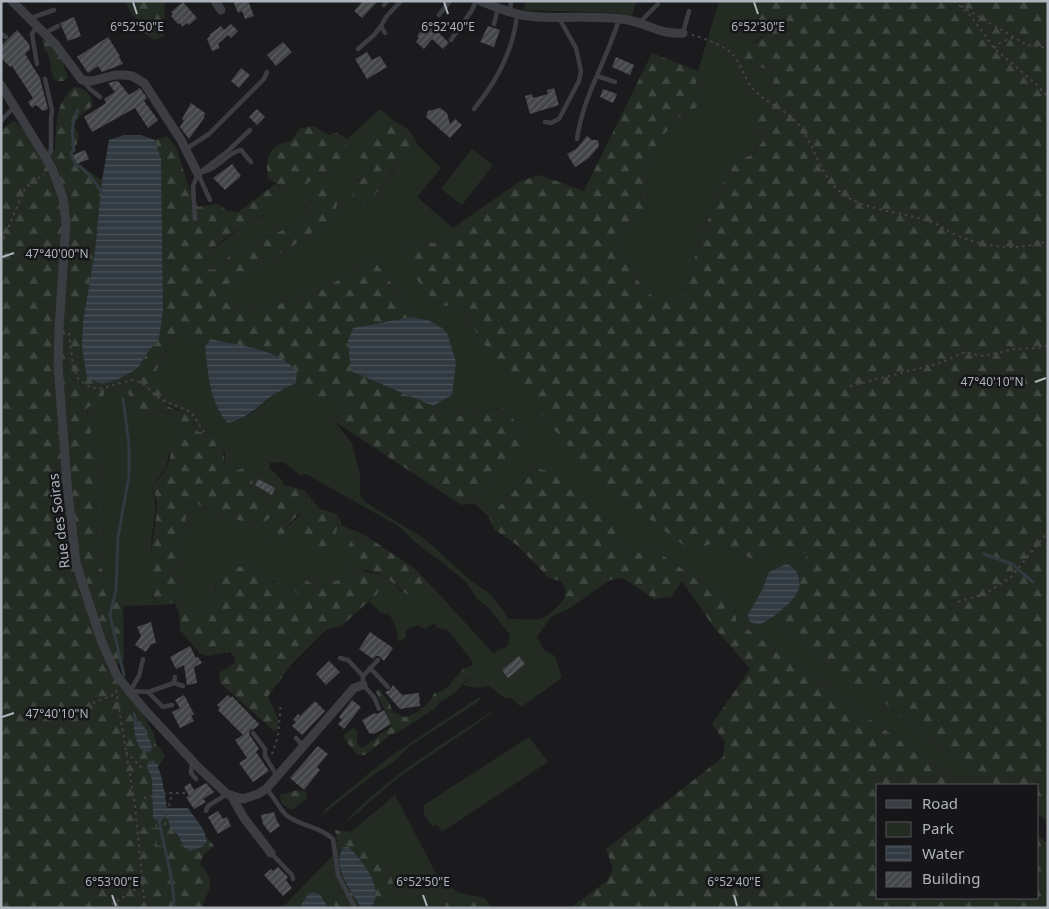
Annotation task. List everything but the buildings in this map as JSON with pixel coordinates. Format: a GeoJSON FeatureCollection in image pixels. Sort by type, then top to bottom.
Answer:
{"type":"FeatureCollection","features":[{"type":"Feature","properties":{"kind":"street"},"geometry":{"type":"LineString","coordinates":[[12,1],[45,33],[82,80],[92,82],[115,75],[125,75],[140,80],[148,87],[186,149],[198,174]]}},
{"type":"Feature","properties":{"kind":"street"},"geometry":{"type":"LineString","coordinates":[[215,1],[221,10]]}},
{"type":"Feature","properties":{"kind":"street"},"geometry":{"type":"LineString","coordinates":[[481,1],[514,13],[559,18],[618,19],[639,23],[669,34],[683,33]]}},
{"type":"Feature","properties":{"kind":"street","name":"Rue des Soiras"},"geometry":{"type":"LineString","coordinates":[[1,85],[52,168],[63,198],[66,222],[58,365],[73,545],[76,563],[101,640],[117,676],[193,761],[229,795],[237,808],[261,834],[271,853]]}},
{"type":"Feature","properties":{"kind":"street"},"geometry":{"type":"LineString","coordinates":[[229,795],[243,799],[266,789],[363,680]]}},
{"type":"Feature","properties":{"kind":"lane"},"geometry":{"type":"LineString","coordinates":[[358,49],[374,35],[401,1]]}},
{"type":"Feature","properties":{"kind":"lane"},"geometry":{"type":"LineString","coordinates":[[439,16],[450,1]]}},
{"type":"Feature","properties":{"kind":"lane"},"geometry":{"type":"LineString","coordinates":[[451,40],[476,1]]}},
{"type":"Feature","properties":{"kind":"lane"},"geometry":{"type":"LineString","coordinates":[[474,109],[490,90],[513,39],[514,13],[511,1]]}},
{"type":"Feature","properties":{"kind":"lane"},"geometry":{"type":"LineString","coordinates":[[639,23],[658,4]]}},
{"type":"Feature","properties":{"kind":"lane"},"geometry":{"type":"LineString","coordinates":[[494,24],[498,8]]}},
{"type":"Feature","properties":{"kind":"lane"},"geometry":{"type":"LineString","coordinates":[[29,19],[54,10]]}},
{"type":"Feature","properties":{"kind":"lane"},"geometry":{"type":"LineString","coordinates":[[683,33],[689,11]]}},
{"type":"Feature","properties":{"kind":"lane"},"geometry":{"type":"LineString","coordinates":[[545,122],[559,119],[579,80],[581,71],[576,48],[559,18]]}},
{"type":"Feature","properties":{"kind":"lane"},"geometry":{"type":"LineString","coordinates":[[577,139],[580,119],[618,19]]}},
{"type":"Feature","properties":{"kind":"lane"},"geometry":{"type":"LineString","coordinates":[[37,26],[32,34],[37,64]]}},
{"type":"Feature","properties":{"kind":"lane"},"geometry":{"type":"LineString","coordinates":[[45,33],[58,26]]}},
{"type":"Feature","properties":{"kind":"lane"},"geometry":{"type":"LineString","coordinates":[[381,26],[385,33]]}},
{"type":"Feature","properties":{"kind":"lane"},"geometry":{"type":"LineString","coordinates":[[1,34],[6,37]]}},
{"type":"Feature","properties":{"kind":"lane"},"geometry":{"type":"LineString","coordinates":[[186,149],[209,134],[264,79],[267,72]]}},
{"type":"Feature","properties":{"kind":"lane"},"geometry":{"type":"LineString","coordinates":[[597,76],[615,82]]}},
{"type":"Feature","properties":{"kind":"lane"},"geometry":{"type":"LineString","coordinates":[[45,79],[52,110],[50,119],[52,151],[46,158]]}},
{"type":"Feature","properties":{"kind":"lane"},"geometry":{"type":"LineString","coordinates":[[82,80],[100,97]]}},
{"type":"Feature","properties":{"kind":"lane"},"geometry":{"type":"LineString","coordinates":[[1,121],[14,107]]}},
{"type":"Feature","properties":{"kind":"lane"},"geometry":{"type":"LineString","coordinates":[[195,219],[193,186],[198,174],[229,150],[250,130]]}},
{"type":"Feature","properties":{"kind":"lane"},"geometry":{"type":"LineString","coordinates":[[198,174],[208,172],[235,151],[241,150],[251,162]]}},
{"type":"Feature","properties":{"kind":"lane"},"geometry":{"type":"LineString","coordinates":[[198,174],[210,200]]}},
{"type":"Feature","properties":{"kind":"lane"},"geometry":{"type":"LineString","coordinates":[[340,658],[348,660],[374,697],[379,709]]}},
{"type":"Feature","properties":{"kind":"lane"},"geometry":{"type":"LineString","coordinates":[[143,659],[139,676],[130,691],[148,692],[174,683],[183,686]]}},
{"type":"Feature","properties":{"kind":"lane"},"geometry":{"type":"LineString","coordinates":[[363,680],[370,668],[378,660]]}},
{"type":"Feature","properties":{"kind":"lane"},"geometry":{"type":"LineString","coordinates":[[370,668],[388,687]]}},
{"type":"Feature","properties":{"kind":"lane"},"geometry":{"type":"LineString","coordinates":[[174,683],[175,677]]}},
{"type":"Feature","properties":{"kind":"lane"},"geometry":{"type":"LineString","coordinates":[[148,692],[163,707],[172,705]]}},
{"type":"Feature","properties":{"kind":"lane"},"geometry":{"type":"LineString","coordinates":[[253,733],[265,749],[265,756],[278,777]]}},
{"type":"Feature","properties":{"kind":"lane"},"geometry":{"type":"LineString","coordinates":[[296,738],[304,747]]}},
{"type":"Feature","properties":{"kind":"lane"},"geometry":{"type":"LineString","coordinates":[[193,761],[191,773],[196,779]]}},
{"type":"Feature","properties":{"kind":"lane"},"geometry":{"type":"LineString","coordinates":[[266,789],[274,796],[287,815],[331,837],[334,843],[338,875],[355,908]]}},
{"type":"Feature","properties":{"kind":"lane"},"geometry":{"type":"LineString","coordinates":[[206,811],[208,806],[229,795]]}},
{"type":"Feature","properties":{"kind":"lane"},"geometry":{"type":"LineString","coordinates":[[271,853],[292,875],[293,879]]}},
{"type":"Feature","properties":{"kind":"path"},"geometry":{"type":"LineString","coordinates":[[954,1],[971,16],[994,48],[1048,97]]}},
{"type":"Feature","properties":{"kind":"path"},"geometry":{"type":"LineString","coordinates":[[957,4],[981,16],[1013,38],[1027,45],[1048,48]]}},
{"type":"Feature","properties":{"kind":"path"},"geometry":{"type":"LineString","coordinates":[[683,33],[710,42],[734,56],[755,91],[787,113],[800,127],[823,170],[835,187],[850,200],[921,218],[955,235],[982,244],[1008,248],[1035,245],[1048,241]]}},
{"type":"Feature","properties":{"kind":"path"},"geometry":{"type":"LineString","coordinates":[[994,48],[1001,42],[1013,38]]}},
{"type":"Feature","properties":{"kind":"path"},"geometry":{"type":"LineString","coordinates":[[1,245],[26,188],[52,168]]}},
{"type":"Feature","properties":{"kind":"path"},"geometry":{"type":"LineString","coordinates":[[68,332],[73,367],[79,380],[90,387],[99,388],[132,380],[141,382],[160,399],[183,407],[191,412],[204,432]]}},
{"type":"Feature","properties":{"kind":"path"},"geometry":{"type":"LineString","coordinates":[[850,386],[940,362],[965,352],[983,356],[1014,349],[1038,348],[1048,345]]}},
{"type":"Feature","properties":{"kind":"path"},"geometry":{"type":"LineString","coordinates":[[958,602],[985,594],[1011,577],[1048,532]]}},
{"type":"Feature","properties":{"kind":"path"},"geometry":{"type":"LineString","coordinates":[[117,676],[116,694],[135,806],[145,908]]}},
{"type":"Feature","properties":{"kind":"path"},"geometry":{"type":"LineString","coordinates":[[93,703],[116,694]]}},
{"type":"Feature","properties":{"kind":"path"},"geometry":{"type":"LineString","coordinates":[[269,763],[278,736],[281,703]]}},
{"type":"Feature","properties":{"kind":"path"},"geometry":{"type":"LineString","coordinates":[[126,752],[142,768]]}},
{"type":"Feature","properties":{"kind":"path"},"geometry":{"type":"LineString","coordinates":[[144,798],[167,792],[185,793]]}},
{"type":"Feature","properties":{"kind":"path"},"geometry":{"type":"LineString","coordinates":[[165,825],[172,793]]}},
{"type":"Feature","properties":{"kind":"path"},"geometry":{"type":"LineString","coordinates":[[106,908],[144,884]]}},
{"type":"Feature","properties":{"kind":"green space"},"geometry":{"type":"Polygon","coordinates":[[[126,1],[165,1],[164,36],[154,40],[145,33],[144,24],[131,14],[126,1]]]}},
{"type":"Feature","properties":{"kind":"green space"},"geometry":{"type":"Polygon","coordinates":[[[526,1],[637,1],[632,16],[616,13],[523,10],[526,1]]]}},
{"type":"Feature","properties":{"kind":"green space"},"geometry":{"type":"Polygon","coordinates":[[[719,1],[773,1],[755,14],[768,25],[768,33],[755,41],[745,61],[768,70],[773,83],[779,87],[778,95],[759,130],[763,141],[752,155],[741,159],[729,170],[700,239],[684,295],[660,304],[641,285],[623,256],[615,238],[628,222],[648,206],[646,170],[652,149],[677,118],[701,105],[696,85],[698,71],[719,1]]]}},
{"type":"Feature","properties":{"kind":"green space"},"geometry":{"type":"Polygon","coordinates":[[[773,1],[1048,1],[1048,822],[1039,815],[1039,784],[996,784],[913,726],[881,700],[879,673],[862,690],[826,664],[799,638],[782,629],[772,617],[784,606],[800,582],[798,574],[807,571],[806,555],[795,546],[789,547],[780,543],[754,560],[716,542],[691,551],[591,474],[479,338],[463,305],[440,306],[421,286],[400,250],[421,241],[444,244],[453,228],[519,182],[539,175],[584,191],[652,53],[698,71],[696,85],[701,105],[677,118],[653,149],[646,170],[648,206],[628,222],[615,238],[623,256],[641,285],[660,303],[684,295],[700,239],[729,170],[741,159],[752,155],[763,141],[755,116],[758,107],[774,102],[778,95],[779,87],[773,83],[768,70],[745,61],[744,51],[768,33],[768,26],[759,24],[755,14],[773,1]]]}},
{"type":"Feature","properties":{"kind":"green space"},"geometry":{"type":"Polygon","coordinates":[[[46,37],[65,62],[64,67],[68,77],[64,81],[57,81],[53,78],[49,56],[42,40],[46,37]]]}},
{"type":"Feature","properties":{"kind":"green space"},"geometry":{"type":"Polygon","coordinates":[[[74,87],[86,91],[93,102],[91,107],[72,123],[79,135],[77,144],[70,152],[73,161],[102,180],[95,250],[83,322],[87,378],[103,384],[105,389],[103,398],[87,408],[92,424],[89,437],[98,458],[96,523],[98,564],[103,571],[105,592],[123,606],[124,658],[116,667],[154,734],[156,745],[165,757],[155,771],[163,819],[167,815],[172,828],[184,847],[207,842],[207,837],[214,846],[203,856],[200,864],[210,880],[210,889],[203,908],[1,908],[1,130],[14,121],[43,148],[55,150],[60,108],[63,100],[74,87]]]}},
{"type":"Feature","properties":{"kind":"green space"},"geometry":{"type":"Polygon","coordinates":[[[380,109],[393,120],[366,134],[372,170],[365,177],[357,181],[374,195],[388,180],[397,161],[413,154],[418,145],[441,168],[417,197],[453,228],[444,244],[421,241],[401,250],[463,305],[479,338],[716,542],[754,560],[780,542],[789,547],[795,546],[806,555],[807,571],[798,574],[791,566],[786,564],[770,572],[762,590],[762,624],[772,617],[782,629],[799,638],[826,664],[879,673],[881,700],[913,726],[996,784],[963,784],[868,718],[736,621],[735,607],[653,548],[631,555],[536,468],[489,517],[474,503],[526,437],[505,408],[453,417],[433,406],[452,395],[428,320],[411,317],[402,298],[373,259],[327,287],[259,311],[217,300],[216,292],[252,267],[286,251],[309,234],[321,231],[335,216],[337,203],[310,198],[312,210],[301,223],[255,241],[228,257],[215,270],[208,269],[203,262],[208,253],[244,225],[262,217],[277,197],[270,188],[275,184],[285,190],[316,175],[331,173],[347,154],[347,139],[380,109]]]}},
{"type":"Feature","properties":{"kind":"green space"},"geometry":{"type":"Polygon","coordinates":[[[393,120],[408,129],[418,145],[413,154],[397,162],[387,181],[374,195],[364,203],[353,199],[352,188],[372,170],[369,161],[359,157],[361,143],[368,133],[393,120]]]}},
{"type":"Feature","properties":{"kind":"green space"},"geometry":{"type":"Polygon","coordinates":[[[314,126],[328,135],[337,133],[347,139],[347,154],[344,166],[331,173],[316,175],[306,185],[285,190],[268,178],[267,164],[270,153],[278,145],[291,141],[300,128],[314,126]]]}},
{"type":"Feature","properties":{"kind":"green space"},"geometry":{"type":"Polygon","coordinates":[[[167,136],[176,147],[189,188],[198,207],[218,204],[228,211],[238,212],[270,188],[277,197],[268,212],[232,233],[211,251],[203,262],[208,269],[215,270],[228,257],[255,241],[301,223],[312,210],[310,198],[316,189],[328,189],[337,203],[335,217],[321,231],[309,234],[286,251],[252,267],[217,292],[217,300],[259,311],[327,287],[373,259],[402,298],[411,317],[353,328],[352,371],[433,406],[453,417],[505,408],[527,438],[474,503],[461,505],[334,421],[345,405],[339,387],[325,397],[312,399],[306,386],[296,383],[297,372],[267,352],[211,339],[205,346],[179,329],[168,342],[155,374],[163,394],[162,403],[187,415],[195,424],[198,432],[214,433],[222,440],[225,466],[235,471],[247,467],[252,474],[253,490],[261,495],[271,497],[284,485],[304,490],[306,503],[302,511],[287,527],[282,539],[272,543],[265,536],[269,525],[276,520],[272,517],[264,522],[243,521],[225,517],[199,505],[194,497],[186,514],[185,528],[176,549],[178,560],[174,573],[178,587],[175,603],[160,605],[150,584],[151,556],[157,514],[157,502],[152,487],[167,467],[173,446],[183,436],[175,416],[161,411],[148,414],[135,410],[128,393],[119,379],[138,368],[147,353],[159,339],[163,310],[161,159],[155,140],[167,136]]]}},
{"type":"Feature","properties":{"kind":"green space"},"geometry":{"type":"Polygon","coordinates":[[[472,149],[493,165],[462,205],[441,189],[472,149]]]}},
{"type":"Feature","properties":{"kind":"green space"},"geometry":{"type":"Polygon","coordinates":[[[179,329],[205,346],[211,390],[237,421],[252,413],[280,390],[296,383],[306,386],[325,397],[339,387],[345,405],[334,421],[352,443],[360,475],[360,495],[365,502],[425,539],[471,581],[489,593],[508,619],[539,619],[550,614],[564,599],[570,608],[551,617],[537,637],[544,650],[555,656],[562,678],[521,707],[511,698],[503,697],[489,686],[477,688],[462,685],[474,676],[477,670],[472,666],[472,661],[448,630],[437,628],[435,624],[427,627],[426,630],[418,625],[406,630],[406,637],[400,641],[398,640],[391,617],[389,614],[381,613],[369,601],[376,595],[364,574],[357,571],[318,588],[312,583],[291,586],[303,599],[289,595],[280,584],[264,577],[249,567],[215,586],[217,596],[202,612],[196,614],[191,610],[179,613],[175,603],[178,587],[174,573],[178,560],[176,549],[185,528],[186,514],[194,496],[199,505],[225,517],[243,521],[264,522],[272,517],[276,520],[282,538],[287,527],[299,516],[307,498],[304,490],[320,509],[308,516],[338,526],[337,514],[343,526],[363,534],[353,538],[363,571],[385,577],[401,592],[423,584],[425,579],[494,654],[508,646],[510,635],[488,607],[477,599],[467,583],[422,548],[398,526],[306,474],[300,475],[283,462],[270,463],[269,467],[283,481],[284,485],[271,497],[261,495],[253,490],[252,474],[235,471],[225,466],[225,452],[214,433],[198,432],[194,422],[178,409],[162,403],[155,374],[168,342],[179,329]]]}},
{"type":"Feature","properties":{"kind":"green space"},"geometry":{"type":"Polygon","coordinates":[[[119,379],[128,393],[135,410],[152,415],[161,411],[175,416],[183,436],[169,455],[166,467],[152,487],[155,504],[151,546],[153,598],[160,605],[123,606],[105,592],[103,571],[98,564],[96,523],[98,458],[89,437],[92,430],[87,408],[105,389],[103,384],[119,379]]]}},
{"type":"Feature","properties":{"kind":"green space"},"geometry":{"type":"Polygon","coordinates":[[[536,468],[555,473],[615,519],[615,540],[631,555],[653,548],[735,607],[736,621],[868,718],[963,784],[876,784],[876,899],[1039,899],[1039,837],[1048,843],[1048,908],[570,908],[607,881],[613,869],[606,849],[723,757],[725,742],[712,724],[750,669],[713,626],[682,581],[671,597],[654,599],[623,578],[610,580],[570,608],[564,599],[566,589],[561,581],[549,578],[517,545],[494,529],[489,517],[536,468]]]}},
{"type":"Feature","properties":{"kind":"green space"},"geometry":{"type":"Polygon","coordinates":[[[320,509],[337,514],[336,535],[328,548],[311,551],[301,541],[299,532],[308,516],[320,509]]]}},
{"type":"Feature","properties":{"kind":"green space"},"geometry":{"type":"Polygon","coordinates":[[[363,534],[414,568],[425,579],[420,591],[411,596],[382,575],[356,568],[344,560],[344,553],[353,538],[363,534]]]}},
{"type":"Feature","properties":{"kind":"green space"},"geometry":{"type":"Polygon","coordinates":[[[229,567],[249,567],[264,577],[280,584],[288,595],[302,599],[290,582],[305,580],[318,588],[356,571],[374,576],[381,581],[382,587],[376,595],[341,626],[327,629],[291,665],[268,696],[278,718],[278,728],[275,732],[220,683],[219,673],[235,663],[235,658],[230,652],[207,656],[200,653],[180,630],[179,613],[191,610],[196,614],[202,612],[217,596],[217,579],[229,567]]]}},
{"type":"Feature","properties":{"kind":"green space"},"geometry":{"type":"Polygon","coordinates":[[[472,666],[477,670],[474,676],[464,682],[456,692],[440,702],[434,709],[400,731],[390,735],[365,755],[357,755],[343,737],[353,728],[357,730],[357,743],[361,748],[392,726],[376,692],[379,689],[390,704],[393,713],[404,717],[409,716],[418,712],[426,705],[434,693],[441,691],[451,684],[461,671],[472,666]]]}},
{"type":"Feature","properties":{"kind":"green space"},"geometry":{"type":"Polygon","coordinates":[[[479,697],[482,698],[475,704],[410,746],[391,764],[373,775],[322,815],[325,809],[388,758],[479,697]]]}},
{"type":"Feature","properties":{"kind":"green space"},"geometry":{"type":"Polygon","coordinates":[[[497,708],[477,724],[399,777],[342,826],[358,809],[395,777],[497,708]]]}},
{"type":"Feature","properties":{"kind":"green space"},"geometry":{"type":"Polygon","coordinates":[[[529,737],[548,762],[442,832],[437,825],[432,826],[424,814],[424,805],[529,737]]]}},
{"type":"Feature","properties":{"kind":"green space"},"geometry":{"type":"Polygon","coordinates":[[[297,790],[306,792],[307,798],[292,810],[283,804],[280,795],[297,790]]]}},
{"type":"Feature","properties":{"kind":"green space"},"geometry":{"type":"Polygon","coordinates":[[[395,795],[439,879],[460,893],[485,898],[489,905],[460,898],[446,902],[445,908],[380,908],[395,889],[391,880],[391,872],[355,839],[351,832],[395,795]]]}},
{"type":"Feature","properties":{"kind":"green space"},"geometry":{"type":"Polygon","coordinates":[[[153,818],[160,822],[163,819],[167,849],[163,857],[159,855],[151,833],[153,818]]]}},
{"type":"Feature","properties":{"kind":"green space"},"geometry":{"type":"Polygon","coordinates":[[[335,830],[351,832],[355,839],[366,840],[382,858],[390,872],[395,889],[392,901],[380,908],[372,907],[375,902],[375,894],[343,847],[337,855],[333,855],[332,847],[337,841],[335,830]]]}},
{"type":"Feature","properties":{"kind":"green space"},"geometry":{"type":"Polygon","coordinates":[[[340,852],[343,873],[352,893],[332,889],[335,908],[329,908],[326,902],[308,894],[299,908],[282,908],[333,855],[337,855],[340,852]]]}},
{"type":"Feature","properties":{"kind":"green space"},"geometry":{"type":"Polygon","coordinates":[[[332,889],[352,893],[361,907],[364,908],[335,908],[332,889]]]}},
{"type":"Feature","properties":{"kind":"green space"},"geometry":{"type":"Polygon","coordinates":[[[460,898],[489,905],[492,908],[445,908],[446,902],[460,898]]]}},
{"type":"Feature","properties":{"kind":"water"},"geometry":{"type":"Polygon","coordinates":[[[124,135],[141,135],[155,140],[161,159],[163,310],[159,339],[147,353],[138,368],[119,379],[103,384],[87,379],[82,346],[83,322],[95,250],[102,180],[109,140],[124,135]]]}},
{"type":"Feature","properties":{"kind":"water"},"geometry":{"type":"Polygon","coordinates":[[[411,317],[428,320],[447,333],[456,362],[452,395],[433,406],[351,371],[348,341],[353,328],[411,317]]]}},
{"type":"Feature","properties":{"kind":"water"},"geometry":{"type":"Polygon","coordinates":[[[211,339],[257,349],[280,358],[297,372],[296,383],[275,394],[251,413],[228,423],[217,406],[210,387],[205,346],[211,339]]]}},
{"type":"Feature","properties":{"kind":"water"},"geometry":{"type":"Polygon","coordinates":[[[786,564],[794,568],[798,576],[799,589],[795,597],[769,620],[760,624],[754,624],[749,621],[748,615],[762,590],[769,572],[786,564]]]}},
{"type":"Feature","properties":{"kind":"water"},"geometry":{"type":"Polygon","coordinates":[[[134,721],[141,722],[152,745],[151,751],[144,753],[139,747],[134,721]]]}},
{"type":"Feature","properties":{"kind":"water"},"geometry":{"type":"Polygon","coordinates":[[[153,760],[161,775],[167,808],[188,808],[205,833],[207,842],[202,847],[190,851],[184,847],[177,834],[170,828],[167,815],[160,822],[153,818],[152,779],[147,767],[148,763],[153,760]]]}},
{"type":"Feature","properties":{"kind":"water"},"geometry":{"type":"Polygon","coordinates":[[[343,847],[349,847],[365,867],[374,883],[376,891],[372,907],[361,907],[344,878],[339,862],[343,847]]]}},
{"type":"Feature","properties":{"kind":"water"},"geometry":{"type":"Polygon","coordinates":[[[314,892],[320,895],[329,908],[299,908],[308,894],[314,892]]]}},
{"type":"Feature","properties":{"kind":"waterway"},"geometry":{"type":"LineString","coordinates":[[78,110],[73,124],[74,150],[71,153],[76,166],[80,166],[92,178],[103,194]]}},
{"type":"Feature","properties":{"kind":"waterway"},"geometry":{"type":"LineString","coordinates":[[123,399],[129,445],[129,476],[118,537],[116,590],[110,615],[124,675]]}},
{"type":"Feature","properties":{"kind":"waterway"},"geometry":{"type":"LineString","coordinates":[[984,554],[1012,564],[1033,582]]}},
{"type":"Feature","properties":{"kind":"waterway"},"geometry":{"type":"LineString","coordinates":[[134,714],[137,723]]}},
{"type":"Feature","properties":{"kind":"waterway"},"geometry":{"type":"LineString","coordinates":[[159,820],[171,875],[174,908]]}}]}
